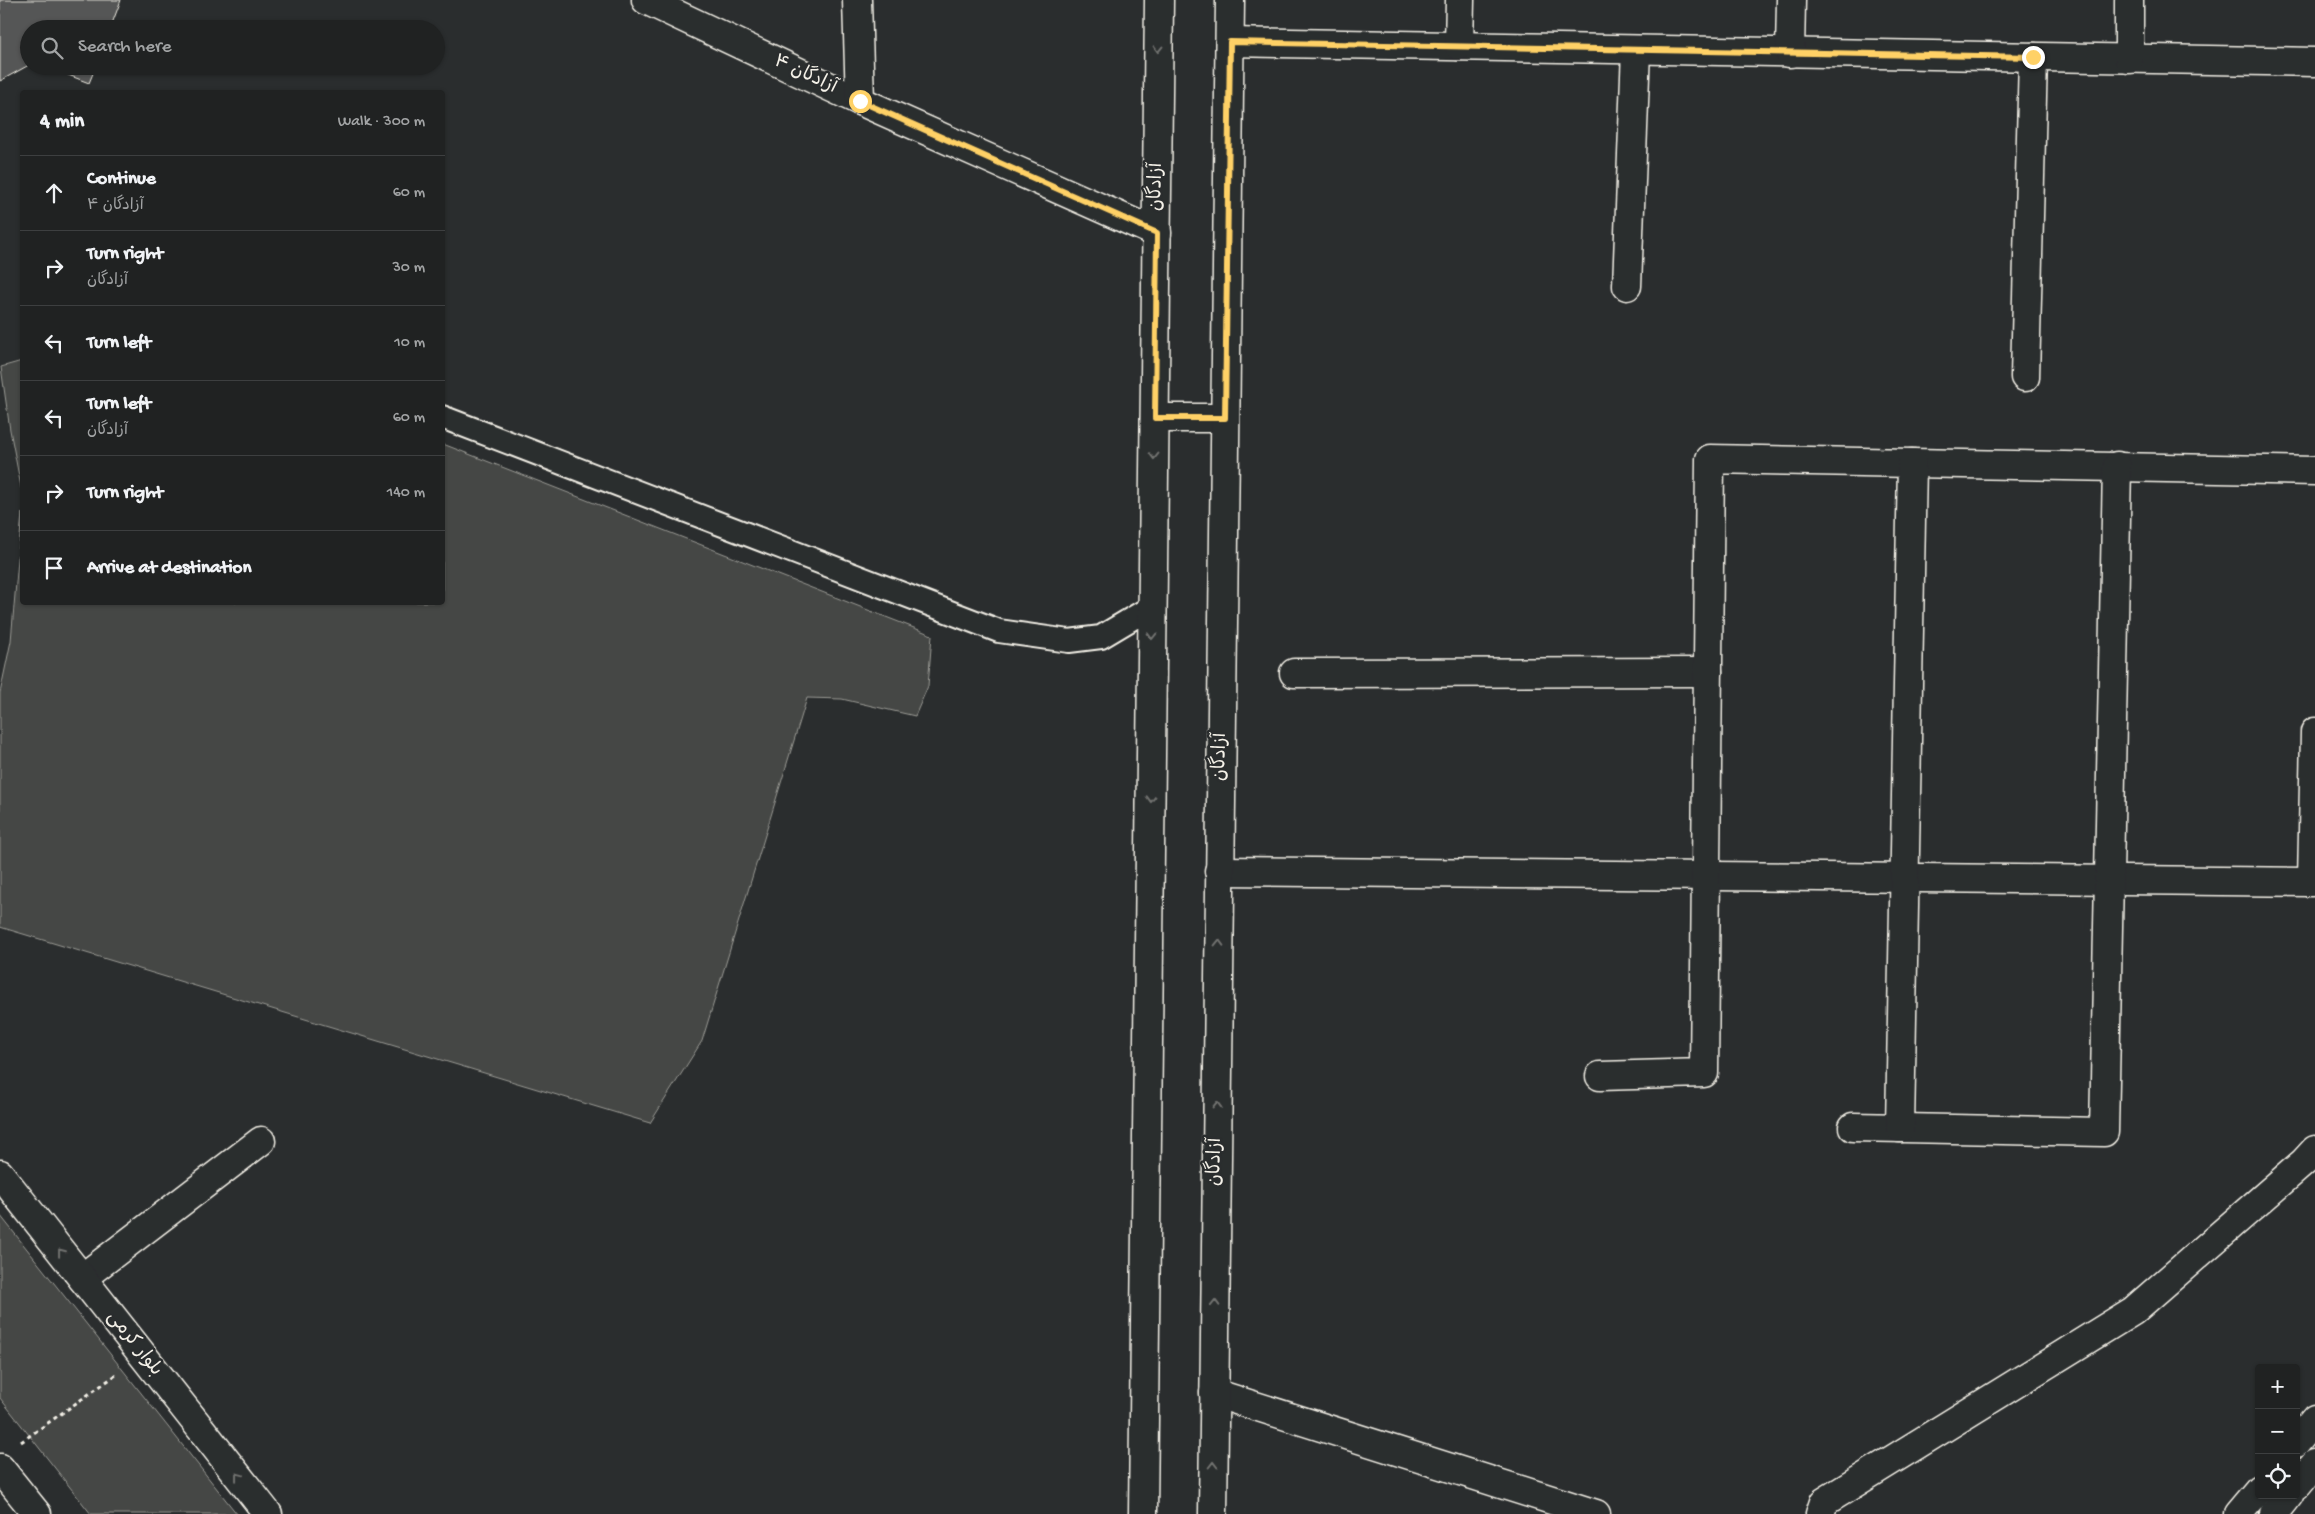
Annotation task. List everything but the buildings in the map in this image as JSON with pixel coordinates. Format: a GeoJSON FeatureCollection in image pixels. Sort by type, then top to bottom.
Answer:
{"type":"FeatureCollection","features":[{"type":"Feature","properties":{"kind":"street","name":"آزادگان ۴"},"geometry":{"type":"LineString","coordinates":[[646,0],[860,101],[1157,233]]}},
{"type":"Feature","properties":{"kind":"street"},"geometry":{"type":"LineString","coordinates":[[857,0],[860,101]]}},
{"type":"Feature","properties":{"kind":"street","name":"آزادگان"},"geometry":{"type":"LineString","coordinates":[[1143,1514],[1159,0]]}},
{"type":"Feature","properties":{"kind":"street","name":"آزادگان"},"geometry":{"type":"LineString","coordinates":[[1212,1514],[1230,0]]}},
{"type":"Feature","properties":{"kind":"street"},"geometry":{"type":"LineString","coordinates":[[1459,46],[1460,0]]}},
{"type":"Feature","properties":{"kind":"street"},"geometry":{"type":"LineString","coordinates":[[1790,53],[1791,0]]}},
{"type":"Feature","properties":{"kind":"street"},"geometry":{"type":"LineString","coordinates":[[2129,59],[2130,0]]}},
{"type":"Feature","properties":{"kind":"street"},"geometry":{"type":"LineString","coordinates":[[1230,42],[2315,62]]}},
{"type":"Feature","properties":{"kind":"street"},"geometry":{"type":"LineString","coordinates":[[1626,286],[1636,50]]}},
{"type":"Feature","properties":{"kind":"street"},"geometry":{"type":"LineString","coordinates":[[2025,377],[2033,57]]}},
{"type":"Feature","properties":{"kind":"street"},"geometry":{"type":"LineString","coordinates":[[1155,418],[1225,418]]}},
{"type":"Feature","properties":{"kind":"street"},"geometry":{"type":"LineString","coordinates":[[1600,1076],[1704,1073],[1710,459],[2315,471]]}},
{"type":"Feature","properties":{"kind":"street"},"geometry":{"type":"LineString","coordinates":[[1900,1128],[1912,462]]}},
{"type":"Feature","properties":{"kind":"street"},"geometry":{"type":"LineString","coordinates":[[1853,1127],[2104,1132],[2117,466]]}},
{"type":"Feature","properties":{"kind":"street"},"geometry":{"type":"LineString","coordinates":[[1294,673],[1708,672]]}},
{"type":"Feature","properties":{"kind":"street"},"geometry":{"type":"LineString","coordinates":[[1220,871],[2312,882],[2315,732]]}},
{"type":"Feature","properties":{"kind":"street"},"geometry":{"type":"LineString","coordinates":[[82,1278],[261,1141]]}},
{"type":"Feature","properties":{"kind":"street"},"geometry":{"type":"LineString","coordinates":[[1820,1514],[1824,1502],[2134,1311],[2304,1162],[2315,1150]]}},
{"type":"Feature","properties":{"kind":"street","name":"بلوار کرمی"},"geometry":{"type":"LineString","coordinates":[[0,1174],[268,1514]]}},
{"type":"Feature","properties":{"kind":"street"},"geometry":{"type":"LineString","coordinates":[[1214,1393],[1596,1514]]}},
{"type":"Feature","properties":{"kind":"street"},"geometry":{"type":"LineString","coordinates":[[2300,1437],[2315,1419]]}},
{"type":"Feature","properties":{"kind":"street"},"geometry":{"type":"LineString","coordinates":[[2300,1481],[2315,1463]]}},
{"type":"Feature","properties":{"kind":"street"},"geometry":{"type":"LineString","coordinates":[[0,1468],[37,1514]]}},
{"type":"Feature","properties":{"kind":"street"},"geometry":{"type":"LineString","coordinates":[[2238,1514],[2255,1494]]}},
{"type":"Feature","properties":{"kind":"street"},"geometry":{"type":"LineString","coordinates":[[2274,1514],[2286,1499]]}},
{"type":"Feature","properties":{"kind":"lane"},"geometry":{"type":"LineString","coordinates":[[445,418],[999,631],[1069,641],[1101,637],[1153,606]]}},
{"type":"Feature","properties":{"kind":"path"},"geometry":{"type":"LineString","coordinates":[[16,1445],[143,1356]]}},
{"type":"Feature","properties":{"kind":"shaded area"},"geometry":{"type":"Polygon","coordinates":[[[20,362],[20,482],[10,430],[1,367],[20,362]]]}},
{"type":"Feature","properties":{"kind":"shaded area"},"geometry":{"type":"Polygon","coordinates":[[[445,445],[932,635],[928,686],[915,716],[842,699],[807,698],[702,1041],[650,1123],[0,927],[0,693],[11,641],[20,536],[20,605],[445,605],[445,445]]]}},
{"type":"Feature","properties":{"kind":"shaded area"},"geometry":{"type":"Polygon","coordinates":[[[0,1215],[237,1514],[91,1514],[0,1398],[0,1215]]]}},
{"type":"Feature","properties":{"kind":"route"},"geometry":{"type":"LineString","coordinates":[[860,101],[1157,233],[1155,418],[1225,418],[1230,42],[2033,57]]}}]}
